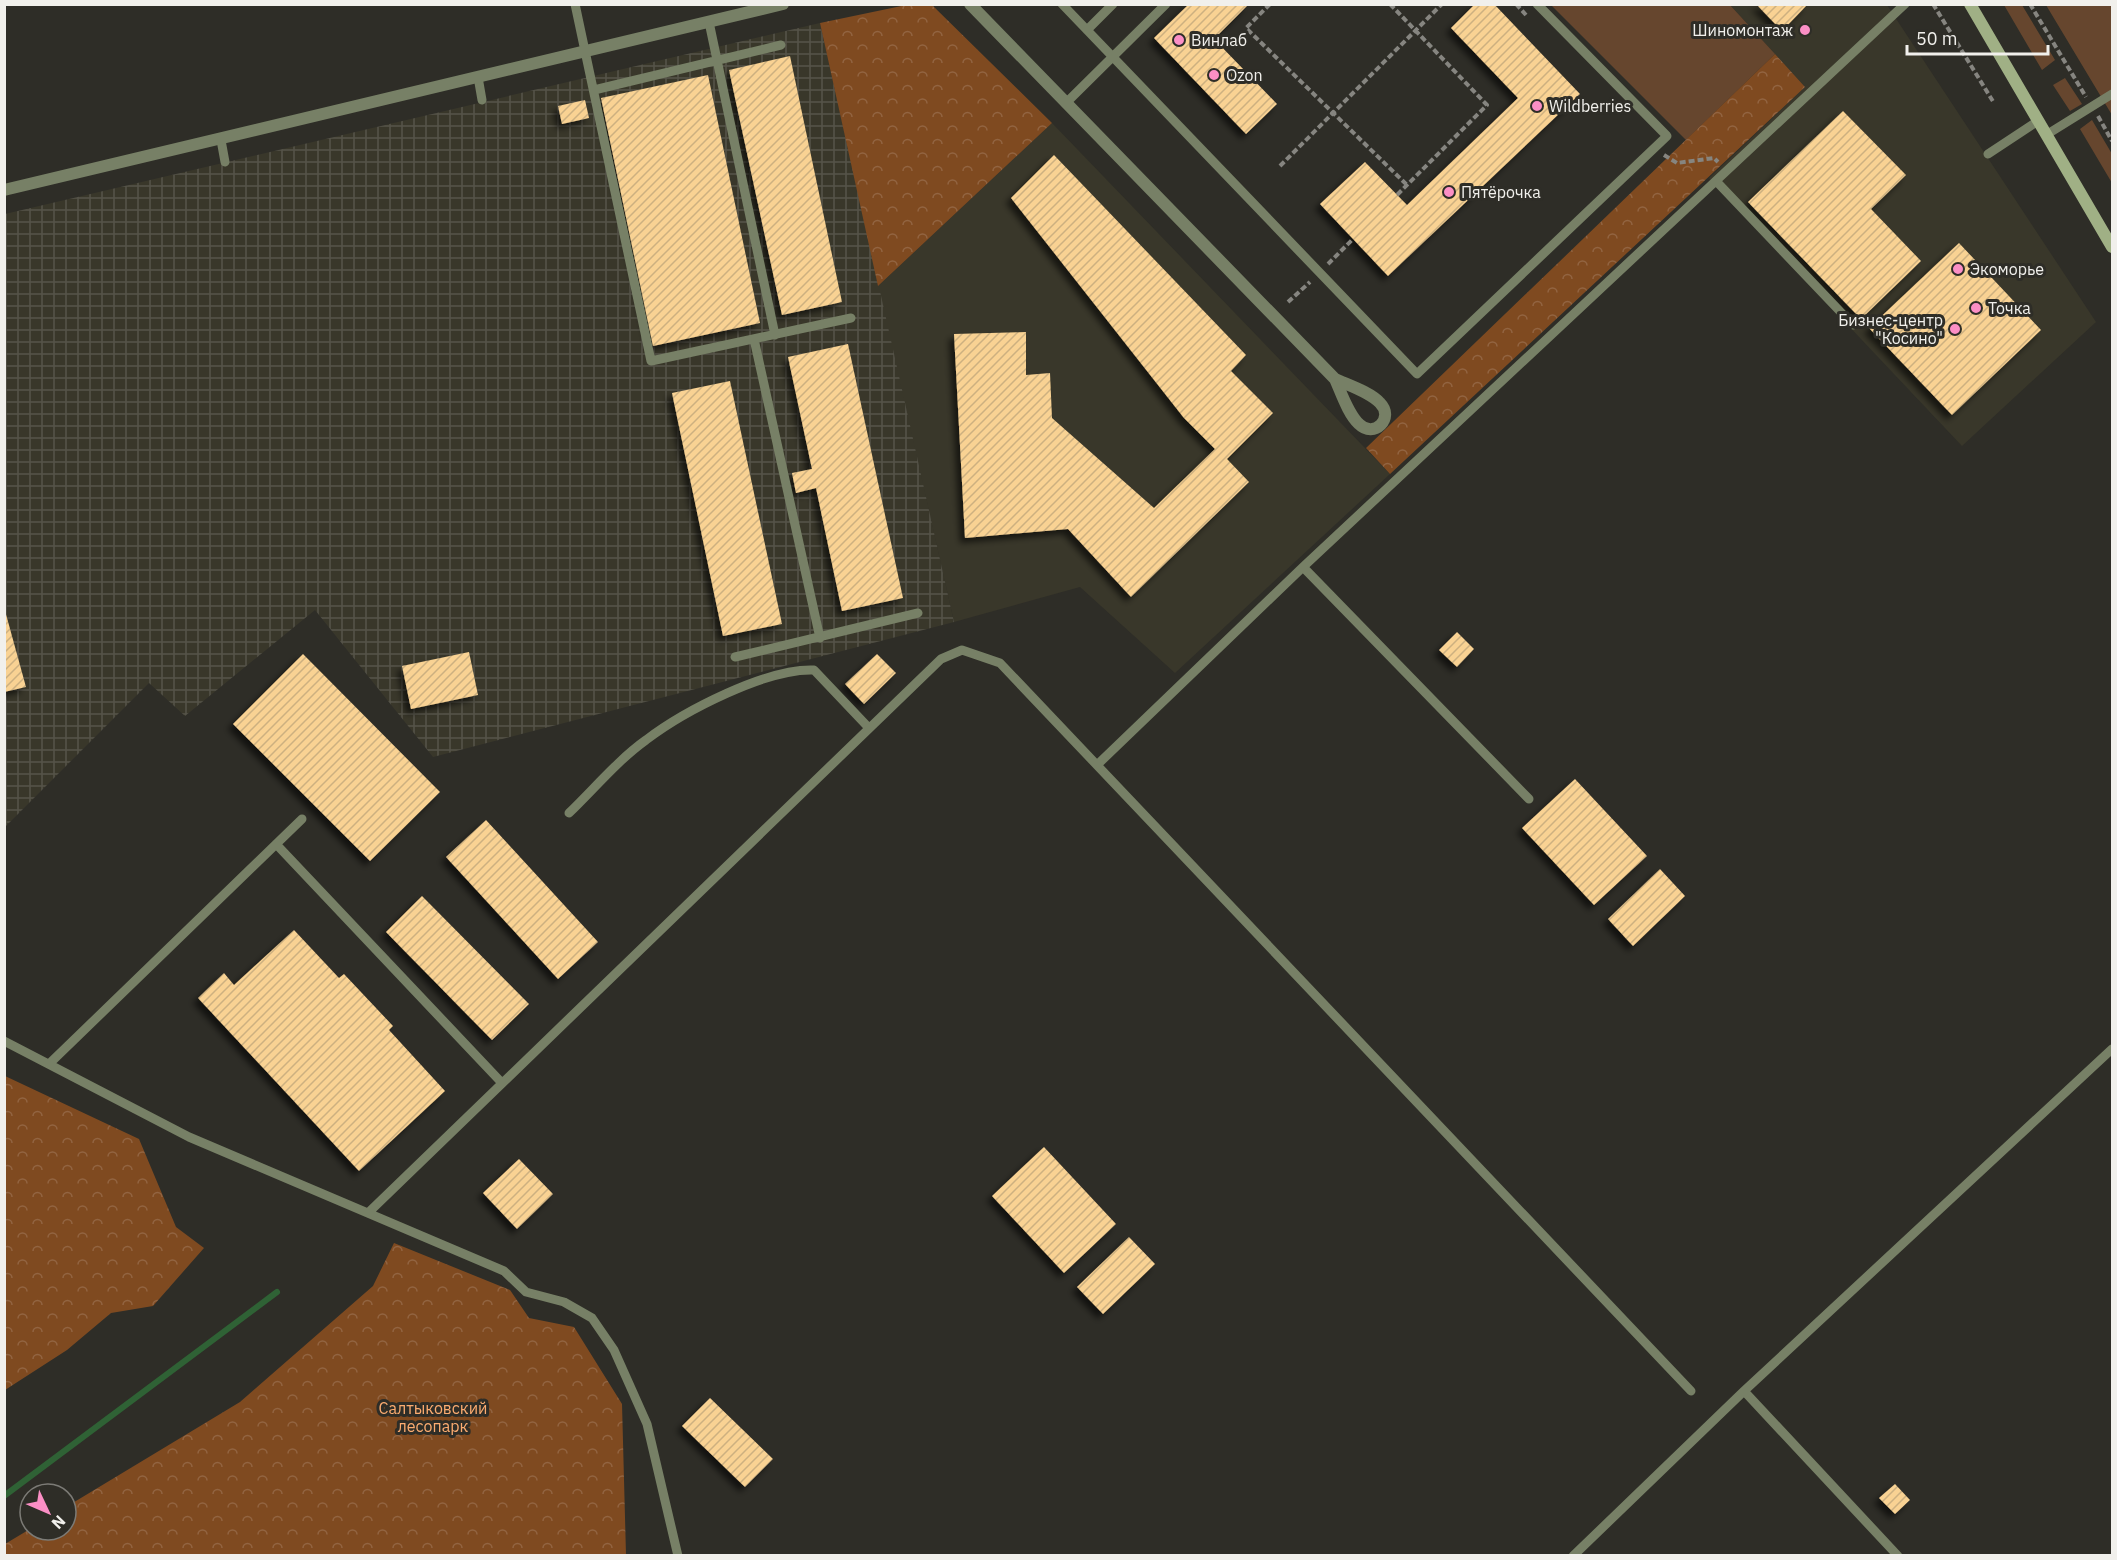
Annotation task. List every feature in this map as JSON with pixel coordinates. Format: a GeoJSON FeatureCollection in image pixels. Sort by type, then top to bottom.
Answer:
{"type":"FeatureCollection","features":[{"type":"Feature","properties":{"kind":"main road"},"geometry":{"type":"LineString","coordinates":[[1970,4],[2112,247]]}},
{"type":"Feature","properties":{"kind":"street"},"geometry":{"type":"LineString","coordinates":[[4,190],[783,4]]}},
{"type":"Feature","properties":{"kind":"street"},"geometry":{"type":"LineString","coordinates":[[970,4],[1335,379],[1357,423],[1366,430],[1373,430],[1381,426],[1385,419],[1380,402],[1335,379]]}},
{"type":"Feature","properties":{"kind":"lane"},"geometry":{"type":"LineString","coordinates":[[575,4],[651,361],[851,318]]}},
{"type":"Feature","properties":{"kind":"lane"},"geometry":{"type":"LineString","coordinates":[[1062,4],[1417,374],[1667,136],[1537,4]]}},
{"type":"Feature","properties":{"kind":"lane"},"geometry":{"type":"LineString","coordinates":[[1087,30],[1113,4]]}},
{"type":"Feature","properties":{"kind":"lane"},"geometry":{"type":"LineString","coordinates":[[1066,103],[1166,4]]}},
{"type":"Feature","properties":{"kind":"lane"},"geometry":{"type":"LineString","coordinates":[[1097,765],[1303,567],[1905,4]]}},
{"type":"Feature","properties":{"kind":"lane"},"geometry":{"type":"LineString","coordinates":[[709,22],[775,335]]}},
{"type":"Feature","properties":{"kind":"lane"},"geometry":{"type":"LineString","coordinates":[[594,90],[781,45]]}},
{"type":"Feature","properties":{"kind":"lane"},"geometry":{"type":"LineString","coordinates":[[478,77],[482,100]]}},
{"type":"Feature","properties":{"kind":"lane"},"geometry":{"type":"LineString","coordinates":[[2046,135],[2112,94]]}},
{"type":"Feature","properties":{"kind":"lane"},"geometry":{"type":"LineString","coordinates":[[1988,154],[2038,121]]}},
{"type":"Feature","properties":{"kind":"lane"},"geometry":{"type":"LineString","coordinates":[[221,140],[225,162]]}},
{"type":"Feature","properties":{"kind":"lane"},"geometry":{"type":"LineString","coordinates":[[1716,181],[1853,325]]}},
{"type":"Feature","properties":{"kind":"lane"},"geometry":{"type":"LineString","coordinates":[[754,339],[820,638]]}},
{"type":"Feature","properties":{"kind":"lane"},"geometry":{"type":"LineString","coordinates":[[1303,567],[1529,800]]}},
{"type":"Feature","properties":{"kind":"lane"},"geometry":{"type":"LineString","coordinates":[[735,657],[918,613]]}},
{"type":"Feature","properties":{"kind":"lane"},"geometry":{"type":"LineString","coordinates":[[368,1213],[941,658],[962,650],[1000,663],[1691,1391]]}},
{"type":"Feature","properties":{"kind":"lane"},"geometry":{"type":"LineString","coordinates":[[569,813],[646,740],[729,691],[795,672],[814,670],[869,728]]}},
{"type":"Feature","properties":{"kind":"lane"},"geometry":{"type":"LineString","coordinates":[[49,1064],[302,819]]}},
{"type":"Feature","properties":{"kind":"lane"},"geometry":{"type":"LineString","coordinates":[[276,844],[502,1083]]}},
{"type":"Feature","properties":{"kind":"lane"},"geometry":{"type":"LineString","coordinates":[[4,1041],[189,1137],[504,1271],[526,1292],[564,1302],[592,1318],[614,1350],[647,1424],[678,1556]]}},
{"type":"Feature","properties":{"kind":"lane"},"geometry":{"type":"LineString","coordinates":[[1573,1556],[1744,1391],[2112,1049]]}},
{"type":"Feature","properties":{"kind":"lane"},"geometry":{"type":"LineString","coordinates":[[1744,1391],[1898,1556]]}},
{"type":"Feature","properties":{"kind":"path"},"geometry":{"type":"LineString","coordinates":[[1270,4],[1246,28],[1407,185]]}},
{"type":"Feature","properties":{"kind":"path"},"geometry":{"type":"LineString","coordinates":[[1390,4],[1487,105],[1397,195]]}},
{"type":"Feature","properties":{"kind":"path"},"geometry":{"type":"LineString","coordinates":[[1280,166],[1442,4]]}},
{"type":"Feature","properties":{"kind":"path"},"geometry":{"type":"LineString","coordinates":[[1933,4],[1994,103]]}},
{"type":"Feature","properties":{"kind":"path"},"geometry":{"type":"LineString","coordinates":[[2030,4],[2112,141]]}},
{"type":"Feature","properties":{"kind":"path"},"geometry":{"type":"LineString","coordinates":[[1656,147],[1677,163],[1714,158],[1727,171]]}},
{"type":"Feature","properties":{"kind":"shaded area"},"geometry":{"type":"Polygon","coordinates":[[[1551,5],[1730,5],[1775,54],[1686,140],[1551,5]]]}},
{"type":"Feature","properties":{"kind":"shaded area"},"geometry":{"type":"Polygon","coordinates":[[[1730,5],[1887,5],[2096,322],[1962,446],[1709,178],[1805,87],[1730,5]]]}},
{"type":"Feature","properties":{"kind":"shaded area"},"geometry":{"type":"Polygon","coordinates":[[[2004,5],[2022,5],[2055,60],[2042,70],[2004,5]]]}},
{"type":"Feature","properties":{"kind":"shaded area"},"geometry":{"type":"Polygon","coordinates":[[[2046,5],[2112,5],[2112,115],[2046,5]]]}},
{"type":"Feature","properties":{"kind":"shaded area"},"geometry":{"type":"Polygon","coordinates":[[[820,23],[954,622],[433,757],[315,610],[185,716],[149,683],[5,827],[5,214],[820,23]]]}},
{"type":"Feature","properties":{"kind":"shaded area"},"geometry":{"type":"Polygon","coordinates":[[[2065,78],[2082,104],[2070,111],[2053,85],[2065,78]]]}},
{"type":"Feature","properties":{"kind":"shaded area"},"geometry":{"type":"Polygon","coordinates":[[[2092,120],[2112,154],[2112,183],[2080,129],[2092,120]]]}},
{"type":"Feature","properties":{"kind":"shaded area"},"geometry":{"type":"Polygon","coordinates":[[[1052,123],[1390,474],[1175,673],[1080,587],[954,622],[878,286],[1052,123]]]}},
{"type":"Feature","properties":{"kind":"green space"},"geometry":{"type":"Polygon","coordinates":[[[911,4],[932,5],[1052,123],[878,286],[820,23],[911,4]]]}},
{"type":"Feature","properties":{"kind":"green space"},"geometry":{"type":"Polygon","coordinates":[[[1775,54],[1805,87],[1390,474],[1366,448],[1775,54]]]}},
{"type":"Feature","properties":{"kind":"green space"},"geometry":{"type":"Polygon","coordinates":[[[5,1076],[139,1139],[176,1227],[204,1248],[153,1306],[111,1313],[67,1350],[5,1390],[5,1076]]]}},
{"type":"Feature","properties":{"kind":"green space","name":"Салтыковский лесопарк"},"geometry":{"type":"Polygon","coordinates":[[[394,1243],[510,1290],[529,1318],[574,1327],[622,1404],[626,1555],[5,1555],[5,1544],[18,1536],[18,1542],[78,1542],[78,1500],[240,1402],[373,1286],[394,1243]]]}},
{"type":"Feature","properties":{"kind":"building"},"geometry":{"type":"Polygon","coordinates":[[[1189,4],[1249,4],[1214,39],[1277,104],[1246,134],[1154,38],[1189,4]]]}},
{"type":"Feature","properties":{"kind":"building"},"geometry":{"type":"Polygon","coordinates":[[[1475,4],[1494,4],[1580,94],[1388,276],[1320,204],[1365,162],[1407,205],[1518,98],[1451,28],[1475,4]]]}},
{"type":"Feature","properties":{"kind":"building"},"geometry":{"type":"Polygon","coordinates":[[[1756,4],[1808,4],[1782,31],[1756,4]]]}},
{"type":"Feature","properties":{"kind":"building"},"geometry":{"type":"Polygon","coordinates":[[[790,56],[842,302],[782,315],[729,70],[790,56]]]}},
{"type":"Feature","properties":{"kind":"building"},"geometry":{"type":"Polygon","coordinates":[[[708,75],[760,323],[653,346],[601,98],[708,75]]]}},
{"type":"Feature","properties":{"kind":"building"},"geometry":{"type":"Polygon","coordinates":[[[585,100],[589,118],[562,124],[558,106],[585,100]]]}},
{"type":"Feature","properties":{"kind":"building"},"geometry":{"type":"Polygon","coordinates":[[[1843,111],[1906,175],[1871,209],[1921,261],[1861,319],[1748,202],[1843,111]]]}},
{"type":"Feature","properties":{"kind":"building"},"geometry":{"type":"Polygon","coordinates":[[[1054,155],[1246,355],[1231,371],[1273,413],[1227,459],[1249,482],[1131,597],[1068,529],[965,538],[954,334],[1026,332],[1026,375],[1050,373],[1052,418],[1154,508],[1215,449],[1184,418],[1011,198],[1054,155]]]}},
{"type":"Feature","properties":{"kind":"building","name":"Бизнес-центр \"Косино\""},"geometry":{"type":"Polygon","coordinates":[[[1959,243],[2041,330],[1952,415],[1869,328],[1959,243]]]}},
{"type":"Feature","properties":{"kind":"building"},"geometry":{"type":"Polygon","coordinates":[[[848,344],[903,598],[842,611],[816,488],[796,493],[792,473],[812,469],[788,357],[848,344]]]}},
{"type":"Feature","properties":{"kind":"building"},"geometry":{"type":"Polygon","coordinates":[[[730,381],[782,624],[723,636],[672,393],[730,381]]]}},
{"type":"Feature","properties":{"kind":"building"},"geometry":{"type":"Polygon","coordinates":[[[4,607],[26,687],[4,692],[4,607]]]}},
{"type":"Feature","properties":{"kind":"building"},"geometry":{"type":"Polygon","coordinates":[[[1457,632],[1474,649],[1457,667],[1439,650],[1457,632]]]}},
{"type":"Feature","properties":{"kind":"building"},"geometry":{"type":"Polygon","coordinates":[[[469,652],[478,695],[411,709],[402,666],[469,652]]]}},
{"type":"Feature","properties":{"kind":"building"},"geometry":{"type":"Polygon","coordinates":[[[303,654],[440,792],[370,861],[233,724],[303,654]]]}},
{"type":"Feature","properties":{"kind":"building"},"geometry":{"type":"Polygon","coordinates":[[[877,654],[896,673],[864,704],[845,684],[877,654]]]}},
{"type":"Feature","properties":{"kind":"building"},"geometry":{"type":"Polygon","coordinates":[[[1575,779],[1647,856],[1594,905],[1522,828],[1575,779]]]}},
{"type":"Feature","properties":{"kind":"building"},"geometry":{"type":"Polygon","coordinates":[[[486,820],[598,942],[558,979],[446,857],[486,820]]]}},
{"type":"Feature","properties":{"kind":"building"},"geometry":{"type":"Polygon","coordinates":[[[1660,869],[1685,896],[1633,946],[1608,919],[1660,869]]]}},
{"type":"Feature","properties":{"kind":"building"},"geometry":{"type":"Polygon","coordinates":[[[422,896],[529,1004],[492,1040],[386,932],[422,896]]]}},
{"type":"Feature","properties":{"kind":"building"},"geometry":{"type":"Polygon","coordinates":[[[294,930],[339,978],[344,974],[393,1026],[389,1030],[445,1091],[359,1171],[198,998],[224,973],[234,985],[294,930]]]}},
{"type":"Feature","properties":{"kind":"building"},"geometry":{"type":"Polygon","coordinates":[[[1044,1147],[1116,1224],[1064,1273],[992,1196],[1044,1147]]]}},
{"type":"Feature","properties":{"kind":"building"},"geometry":{"type":"Polygon","coordinates":[[[519,1159],[553,1194],[517,1229],[483,1193],[519,1159]]]}},
{"type":"Feature","properties":{"kind":"building"},"geometry":{"type":"Polygon","coordinates":[[[1129,1237],[1155,1264],[1103,1314],[1077,1287],[1129,1237]]]}},
{"type":"Feature","properties":{"kind":"building"},"geometry":{"type":"Polygon","coordinates":[[[710,1398],[773,1459],[745,1487],[682,1426],[710,1398]]]}},
{"type":"Feature","properties":{"kind":"building"},"geometry":{"type":"Polygon","coordinates":[[[1895,1484],[1910,1500],[1895,1514],[1879,1498],[1895,1484]]]}},
{"type":"Feature","properties":{"kind":"waterway"},"geometry":{"type":"LineString","coordinates":[[4,1496],[277,1292]]}},
{"type":"Feature","properties":{"kind":"place","name":"Шиномонтаж"},"geometry":{"type":"Point","coordinates":[1805,30]}},
{"type":"Feature","properties":{"kind":"place","name":"Винлаб"},"geometry":{"type":"Point","coordinates":[1179,40]}},
{"type":"Feature","properties":{"kind":"place","name":"Ozon"},"geometry":{"type":"Point","coordinates":[1214,75]}},
{"type":"Feature","properties":{"kind":"place","name":"Wildberries"},"geometry":{"type":"Point","coordinates":[1537,106]}},
{"type":"Feature","properties":{"kind":"place","name":"Пятёрочка"},"geometry":{"type":"Point","coordinates":[1449,192]}},
{"type":"Feature","properties":{"kind":"place","name":"Экоморье"},"geometry":{"type":"Point","coordinates":[1958,269]}},
{"type":"Feature","properties":{"kind":"place","name":"Точка"},"geometry":{"type":"Point","coordinates":[1976,308]}},
{"type":"Feature","properties":{"kind":"place","name":"Бизнес-центр \"Косино\""},"geometry":{"type":"Point","coordinates":[1955,329]}}]}
